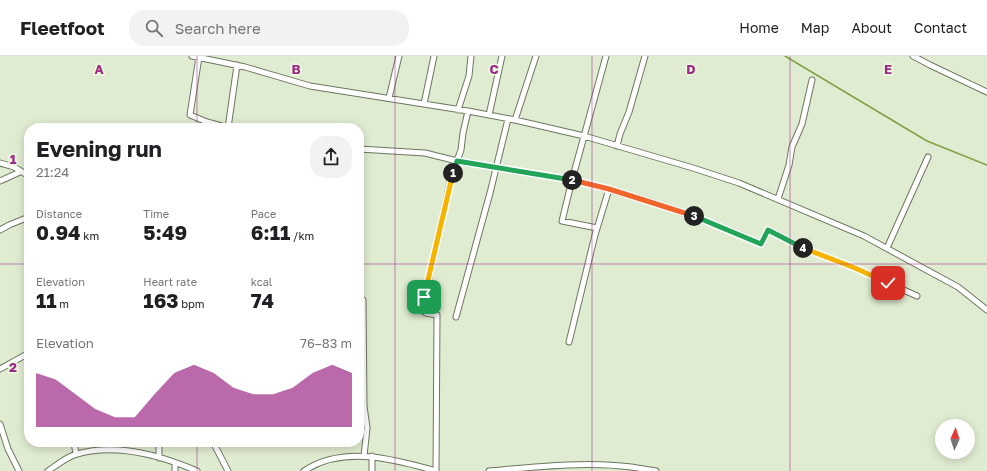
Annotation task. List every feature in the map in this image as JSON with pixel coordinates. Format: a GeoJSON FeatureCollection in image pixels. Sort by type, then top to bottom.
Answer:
{"type":"FeatureCollection","features":[{"type":"Feature","properties":{"kind":"street"},"geometry":{"type":"LineString","coordinates":[[192,56],[237,65],[310,86],[515,120],[584,136],[693,168],[739,183],[864,236],[958,287],[987,310]]}},
{"type":"Feature","properties":{"kind":"street"},"geometry":{"type":"LineString","coordinates":[[389,98],[399,56]]}},
{"type":"Feature","properties":{"kind":"street"},"geometry":{"type":"LineString","coordinates":[[424,104],[428,89],[430,67],[434,56]]}},
{"type":"Feature","properties":{"kind":"street"},"geometry":{"type":"LineString","coordinates":[[458,110],[469,76],[471,56]]}},
{"type":"Feature","properties":{"kind":"street"},"geometry":{"type":"LineString","coordinates":[[488,115],[502,56]]}},
{"type":"Feature","properties":{"kind":"street"},"geometry":{"type":"LineString","coordinates":[[515,120],[536,56]]}},
{"type":"Feature","properties":{"kind":"street"},"geometry":{"type":"LineString","coordinates":[[597,228],[562,221],[606,56]]}},
{"type":"Feature","properties":{"kind":"street"},"geometry":{"type":"LineString","coordinates":[[617,146],[646,56]]}},
{"type":"Feature","properties":{"kind":"street"},"geometry":{"type":"LineString","coordinates":[[913,56],[987,92]]}},
{"type":"Feature","properties":{"kind":"street"},"geometry":{"type":"LineString","coordinates":[[199,57],[190,115],[211,123]]}},
{"type":"Feature","properties":{"kind":"street"},"geometry":{"type":"LineString","coordinates":[[230,123],[237,65]]}},
{"type":"Feature","properties":{"kind":"street"},"geometry":{"type":"LineString","coordinates":[[778,199],[789,165],[792,147],[802,124],[812,80]]}},
{"type":"Feature","properties":{"kind":"street"},"geometry":{"type":"LineString","coordinates":[[304,471],[325,460],[372,456],[413,464],[436,471],[437,315],[423,311],[423,304],[452,174],[461,150],[468,111]]}},
{"type":"Feature","properties":{"kind":"street"},"geometry":{"type":"LineString","coordinates":[[456,317],[497,168],[508,119]]}},
{"type":"Feature","properties":{"kind":"street"},"geometry":{"type":"LineString","coordinates":[[364,149],[425,153],[457,161],[572,180],[609,189],[685,212],[761,244],[768,230],[808,250],[855,268],[917,296]]}},
{"type":"Feature","properties":{"kind":"street"},"geometry":{"type":"LineString","coordinates":[[887,248],[928,157]]}},
{"type":"Feature","properties":{"kind":"street"},"geometry":{"type":"LineString","coordinates":[[0,163],[14,167],[24,174]]}},
{"type":"Feature","properties":{"kind":"street"},"geometry":{"type":"LineString","coordinates":[[0,181],[20,172]]}},
{"type":"Feature","properties":{"kind":"street"},"geometry":{"type":"LineString","coordinates":[[569,342],[597,228],[609,189]]}},
{"type":"Feature","properties":{"kind":"street"},"geometry":{"type":"LineString","coordinates":[[0,230],[24,219]]}},
{"type":"Feature","properties":{"kind":"street"},"geometry":{"type":"LineString","coordinates":[[0,369],[24,356]]}},
{"type":"Feature","properties":{"kind":"street"},"geometry":{"type":"LineString","coordinates":[[364,406],[367,428],[364,456]]}},
{"type":"Feature","properties":{"kind":"street"},"geometry":{"type":"LineString","coordinates":[[0,424],[8,449],[19,471]]}},
{"type":"Feature","properties":{"kind":"street"},"geometry":{"type":"LineString","coordinates":[[75,447],[76,454]]}},
{"type":"Feature","properties":{"kind":"street"},"geometry":{"type":"LineString","coordinates":[[159,447],[159,458]]}},
{"type":"Feature","properties":{"kind":"street"},"geometry":{"type":"LineString","coordinates":[[216,447],[228,471]]}},
{"type":"Feature","properties":{"kind":"street"},"geometry":{"type":"LineString","coordinates":[[50,470],[76,454],[94,450],[128,451],[159,458],[197,471]]}},
{"type":"Feature","properties":{"kind":"street"},"geometry":{"type":"LineString","coordinates":[[372,456],[372,471]]}},
{"type":"Feature","properties":{"kind":"street"},"geometry":{"type":"LineString","coordinates":[[175,463],[175,471]]}},
{"type":"Feature","properties":{"kind":"street"},"geometry":{"type":"LineString","coordinates":[[489,471],[549,466],[607,465],[656,471]]}},
{"type":"Feature","properties":{"kind":"waterway"},"geometry":{"type":"LineString","coordinates":[[785,56],[927,141],[987,165]]}},
{"type":"Feature","properties":{"kind":"route"},"geometry":{"type":"LineString","coordinates":[[424,297],[452,174],[457,161],[572,180],[609,189],[685,212],[761,244],[768,230],[808,250],[855,268],[888,283]]}}]}
